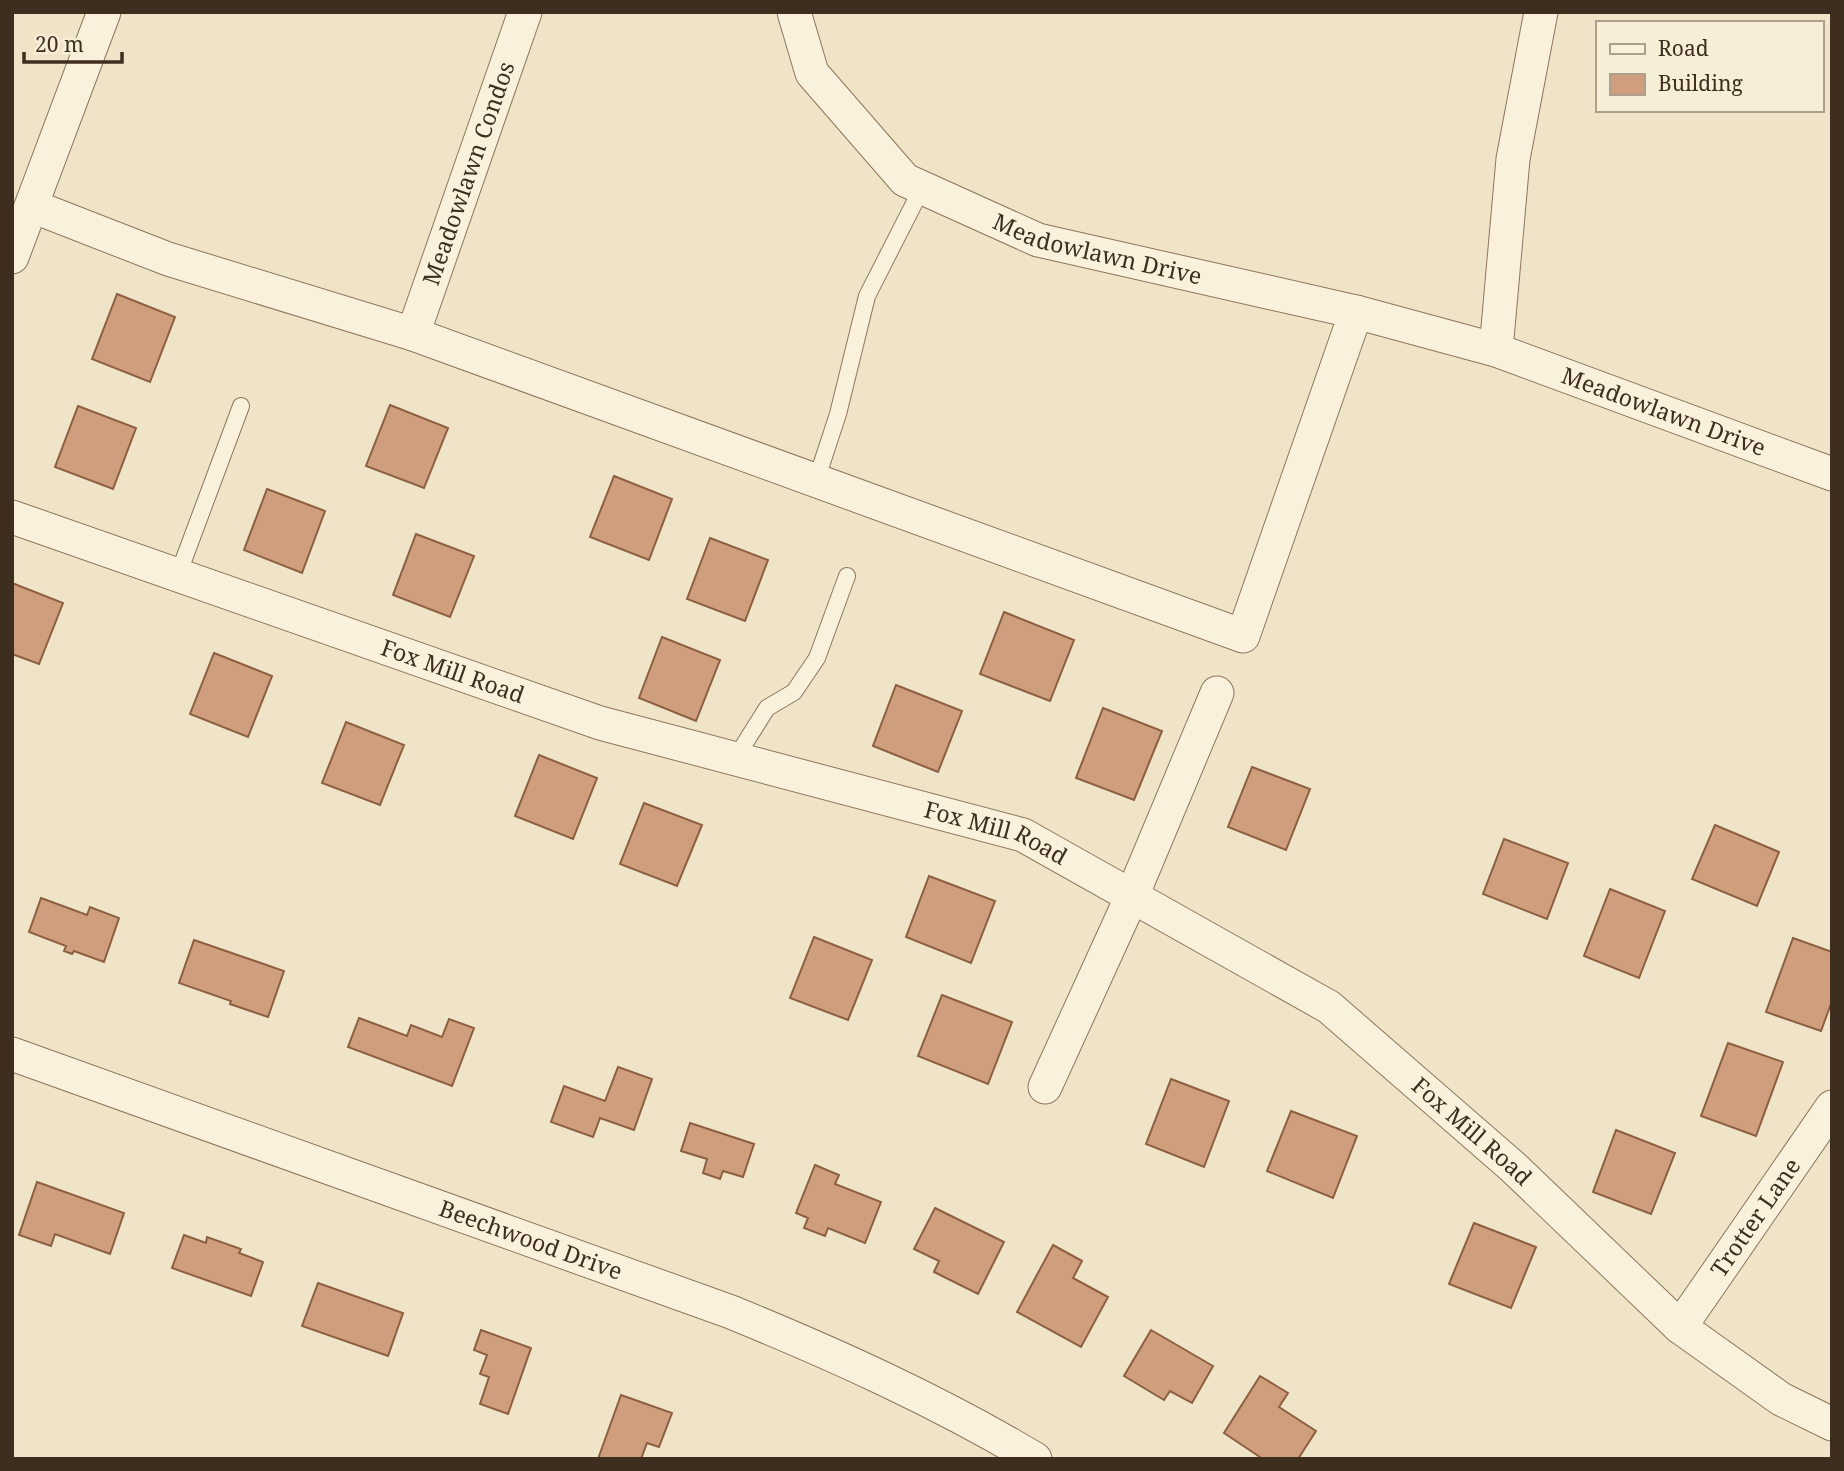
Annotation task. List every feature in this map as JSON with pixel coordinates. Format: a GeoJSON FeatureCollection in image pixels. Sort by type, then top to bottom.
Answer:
{"type":"FeatureCollection","features":[{"type":"Feature","properties":{"kind":"street"},"geometry":{"type":"LineString","coordinates":[[12,257],[104,12]]}},
{"type":"Feature","properties":{"kind":"street","name":"Meadowlawn Condos"},"geometry":{"type":"LineString","coordinates":[[413,334],[525,12]]}},
{"type":"Feature","properties":{"kind":"street","name":"Meadowlawn Drive"},"geometry":{"type":"LineString","coordinates":[[794,12],[812,72],[905,180],[1038,240],[1356,312],[1496,350],[1832,474]]}},
{"type":"Feature","properties":{"kind":"street"},"geometry":{"type":"LineString","coordinates":[[1496,350],[1513,159],[1541,12]]}},
{"type":"Feature","properties":{"kind":"street"},"geometry":{"type":"LineString","coordinates":[[32,206],[168,260],[413,334],[1243,636],[1356,312]]}},
{"type":"Feature","properties":{"kind":"street","name":"Fox Mill Road"},"geometry":{"type":"LineString","coordinates":[[12,517],[600,723],[1023,835],[1329,1007],[1513,1167],[1680,1327],[1781,1399],[1832,1424]]}},
{"type":"Feature","properties":{"kind":"street"},"geometry":{"type":"LineString","coordinates":[[1045,1087],[1132,896],[1217,693]]}},
{"type":"Feature","properties":{"kind":"street","name":"Beechwood Drive"},"geometry":{"type":"LineString","coordinates":[[12,1054],[731,1312],[819,1348],[907,1389],[975,1423],[1035,1459]]}},
{"type":"Feature","properties":{"kind":"street","name":"Trotter Lane"},"geometry":{"type":"LineString","coordinates":[[1680,1327],[1832,1107]]}},
{"type":"Feature","properties":{"kind":"lane"},"geometry":{"type":"LineString","coordinates":[[816,481],[838,414],[867,296],[922,188]]}},
{"type":"Feature","properties":{"kind":"lane"},"geometry":{"type":"LineString","coordinates":[[178,575],[241,406]]}},
{"type":"Feature","properties":{"kind":"lane"},"geometry":{"type":"LineString","coordinates":[[735,759],[766,708],[794,692],[817,658],[847,576]]}},
{"type":"Feature","properties":{"kind":"building"},"geometry":{"type":"Polygon","coordinates":[[[117,294],[175,317],[150,382],[92,359],[117,294]]]}},
{"type":"Feature","properties":{"kind":"building"},"geometry":{"type":"Polygon","coordinates":[[[390,405],[448,428],[424,488],[366,466],[390,405]]]}},
{"type":"Feature","properties":{"kind":"building"},"geometry":{"type":"Polygon","coordinates":[[[78,406],[136,428],[113,489],[55,467],[78,406]]]}},
{"type":"Feature","properties":{"kind":"building"},"geometry":{"type":"Polygon","coordinates":[[[614,476],[672,499],[649,560],[590,537],[614,476]]]}},
{"type":"Feature","properties":{"kind":"building"},"geometry":{"type":"Polygon","coordinates":[[[267,489],[325,511],[302,573],[244,550],[267,489]]]}},
{"type":"Feature","properties":{"kind":"building"},"geometry":{"type":"Polygon","coordinates":[[[416,534],[474,556],[450,617],[393,595],[416,534]]]}},
{"type":"Feature","properties":{"kind":"building"},"geometry":{"type":"Polygon","coordinates":[[[710,538],[768,560],[745,621],[687,599],[710,538]]]}},
{"type":"Feature","properties":{"kind":"building"},"geometry":{"type":"Polygon","coordinates":[[[12,583],[63,603],[39,664],[12,654],[12,583]]]}},
{"type":"Feature","properties":{"kind":"building"},"geometry":{"type":"Polygon","coordinates":[[[1004,612],[1074,640],[1050,701],[980,674],[1004,612]]]}},
{"type":"Feature","properties":{"kind":"building"},"geometry":{"type":"Polygon","coordinates":[[[662,637],[720,660],[696,721],[639,698],[662,637]]]}},
{"type":"Feature","properties":{"kind":"building"},"geometry":{"type":"Polygon","coordinates":[[[214,653],[272,676],[248,737],[190,714],[214,653]]]}},
{"type":"Feature","properties":{"kind":"building"},"geometry":{"type":"Polygon","coordinates":[[[896,685],[962,711],[938,772],[873,746],[896,685]]]}},
{"type":"Feature","properties":{"kind":"building"},"geometry":{"type":"Polygon","coordinates":[[[1103,708],[1162,731],[1134,800],[1076,778],[1103,708]]]}},
{"type":"Feature","properties":{"kind":"building"},"geometry":{"type":"Polygon","coordinates":[[[346,722],[404,745],[380,805],[322,783],[346,722]]]}},
{"type":"Feature","properties":{"kind":"building"},"geometry":{"type":"Polygon","coordinates":[[[539,755],[597,778],[573,839],[515,816],[539,755]]]}},
{"type":"Feature","properties":{"kind":"building"},"geometry":{"type":"Polygon","coordinates":[[[1252,767],[1310,789],[1286,850],[1228,827],[1252,767]]]}},
{"type":"Feature","properties":{"kind":"building"},"geometry":{"type":"Polygon","coordinates":[[[644,803],[702,825],[677,886],[620,864],[644,803]]]}},
{"type":"Feature","properties":{"kind":"building"},"geometry":{"type":"Polygon","coordinates":[[[1715,825],[1779,852],[1757,906],[1692,879],[1715,825]]]}},
{"type":"Feature","properties":{"kind":"building"},"geometry":{"type":"Polygon","coordinates":[[[1504,839],[1568,863],[1547,919],[1483,894],[1504,839]]]}},
{"type":"Feature","properties":{"kind":"building"},"geometry":{"type":"Polygon","coordinates":[[[929,876],[995,901],[971,963],[906,937],[929,876]]]}},
{"type":"Feature","properties":{"kind":"building"},"geometry":{"type":"Polygon","coordinates":[[[1610,889],[1665,911],[1639,978],[1584,956],[1610,889]]]}},
{"type":"Feature","properties":{"kind":"building"},"geometry":{"type":"Polygon","coordinates":[[[41,898],[87,915],[90,907],[119,918],[104,962],[74,951],[72,954],[64,951],[66,946],[29,932],[41,898]]]}},
{"type":"Feature","properties":{"kind":"building"},"geometry":{"type":"Polygon","coordinates":[[[814,937],[872,960],[848,1020],[790,998],[814,937]]]}},
{"type":"Feature","properties":{"kind":"building"},"geometry":{"type":"Polygon","coordinates":[[[1793,938],[1832,952],[1832,1001],[1821,1031],[1766,1012],[1793,938]]]}},
{"type":"Feature","properties":{"kind":"building"},"geometry":{"type":"Polygon","coordinates":[[[194,940],[284,971],[268,1017],[179,983],[194,940]]]}},
{"type":"Feature","properties":{"kind":"building"},"geometry":{"type":"Polygon","coordinates":[[[942,995],[1012,1022],[988,1084],[918,1056],[942,995]]]}},
{"type":"Feature","properties":{"kind":"building"},"geometry":{"type":"Polygon","coordinates":[[[359,1018],[407,1036],[411,1025],[442,1037],[449,1019],[474,1028],[452,1086],[348,1047],[359,1018]]]}},
{"type":"Feature","properties":{"kind":"building"},"geometry":{"type":"Polygon","coordinates":[[[1728,1043],[1783,1062],[1756,1136],[1701,1116],[1728,1043]]]}},
{"type":"Feature","properties":{"kind":"building"},"geometry":{"type":"Polygon","coordinates":[[[618,1067],[652,1079],[634,1130],[600,1118],[593,1137],[551,1122],[564,1086],[605,1101],[618,1067]]]}},
{"type":"Feature","properties":{"kind":"building"},"geometry":{"type":"Polygon","coordinates":[[[1171,1079],[1229,1101],[1204,1167],[1146,1144],[1171,1079]]]}},
{"type":"Feature","properties":{"kind":"building"},"geometry":{"type":"Polygon","coordinates":[[[1291,1111],[1357,1136],[1333,1198],[1267,1171],[1291,1111]]]}},
{"type":"Feature","properties":{"kind":"building"},"geometry":{"type":"Polygon","coordinates":[[[690,1123],[754,1144],[743,1177],[723,1171],[720,1179],[703,1173],[707,1159],[681,1151],[690,1123]]]}},
{"type":"Feature","properties":{"kind":"building"},"geometry":{"type":"Polygon","coordinates":[[[1616,1130],[1675,1153],[1651,1214],[1593,1192],[1616,1130]]]}},
{"type":"Feature","properties":{"kind":"building"},"geometry":{"type":"Polygon","coordinates":[[[815,1165],[839,1175],[835,1184],[881,1202],[865,1243],[828,1228],[825,1236],[804,1228],[808,1218],[796,1213],[815,1165]]]}},
{"type":"Feature","properties":{"kind":"building"},"geometry":{"type":"Polygon","coordinates":[[[37,1182],[124,1213],[110,1254],[55,1234],[51,1246],[19,1235],[37,1182]]]}},
{"type":"Feature","properties":{"kind":"building"},"geometry":{"type":"Polygon","coordinates":[[[935,1208],[1004,1242],[978,1294],[934,1272],[939,1261],[914,1249],[935,1208]]]}},
{"type":"Feature","properties":{"kind":"building"},"geometry":{"type":"Polygon","coordinates":[[[1474,1223],[1536,1247],[1511,1308],[1449,1284],[1474,1223]]]}},
{"type":"Feature","properties":{"kind":"building"},"geometry":{"type":"Polygon","coordinates":[[[184,1235],[206,1243],[207,1237],[241,1249],[239,1253],[263,1262],[251,1296],[172,1268],[184,1235]]]}},
{"type":"Feature","properties":{"kind":"building"},"geometry":{"type":"Polygon","coordinates":[[[1053,1245],[1082,1261],[1073,1278],[1108,1297],[1081,1347],[1017,1312],[1053,1245]]]}},
{"type":"Feature","properties":{"kind":"building"},"geometry":{"type":"Polygon","coordinates":[[[318,1283],[403,1313],[388,1356],[302,1326],[318,1283]]]}},
{"type":"Feature","properties":{"kind":"building"},"geometry":{"type":"Polygon","coordinates":[[[481,1330],[531,1348],[508,1414],[480,1404],[489,1377],[480,1374],[487,1355],[474,1350],[481,1330]]]}},
{"type":"Feature","properties":{"kind":"building"},"geometry":{"type":"Polygon","coordinates":[[[1151,1330],[1213,1366],[1192,1403],[1170,1391],[1164,1400],[1124,1376],[1151,1330]]]}},
{"type":"Feature","properties":{"kind":"building"},"geometry":{"type":"Polygon","coordinates":[[[1260,1376],[1288,1393],[1279,1407],[1316,1431],[1298,1459],[1263,1459],[1224,1433],[1260,1376]]]}},
{"type":"Feature","properties":{"kind":"building"},"geometry":{"type":"Polygon","coordinates":[[[621,1395],[672,1413],[659,1447],[647,1443],[641,1459],[598,1459],[621,1395]]]}}]}
